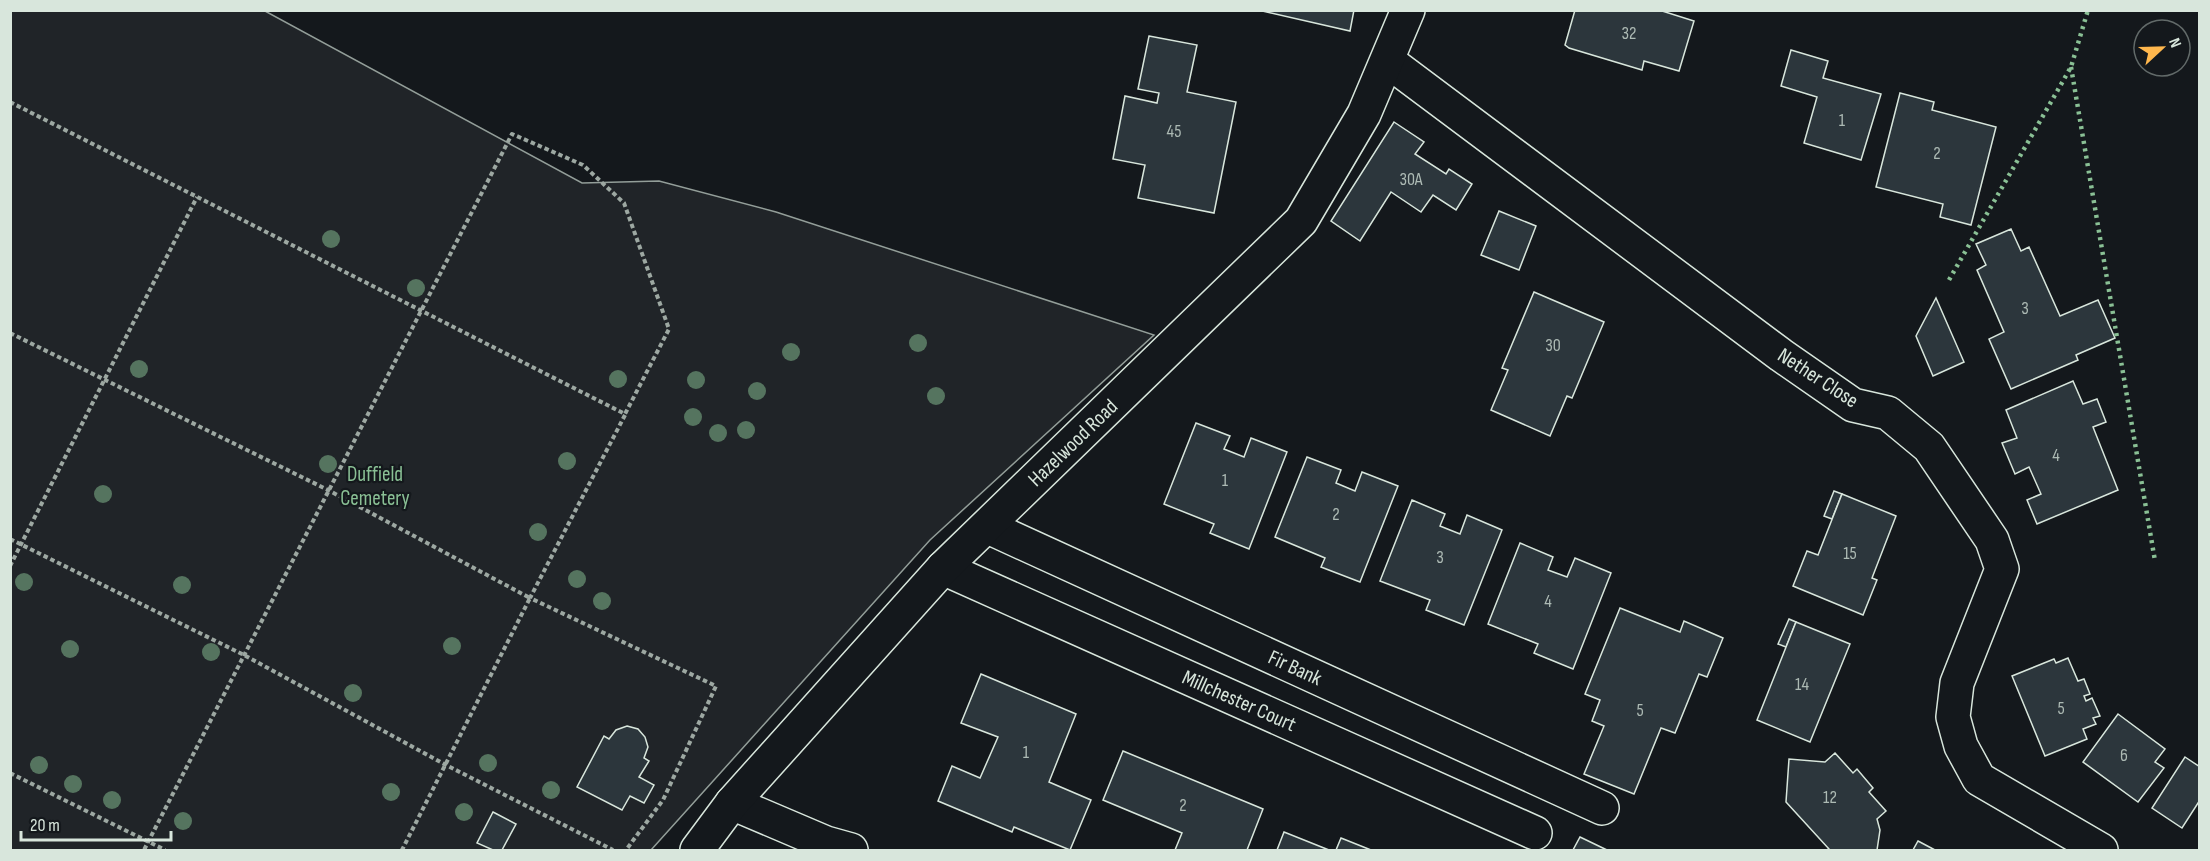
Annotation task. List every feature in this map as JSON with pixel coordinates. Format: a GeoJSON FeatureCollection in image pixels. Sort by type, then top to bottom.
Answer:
{"type":"FeatureCollection","features":[{"type":"Feature","properties":{"kind":"street","name":"Hazelwood Road"},"geometry":{"type":"LineString","coordinates":[[697,850],[732,803],[943,568],[988,527],[1301,221],[1364,114],[1408,10]]}},
{"type":"Feature","properties":{"kind":"street","name":"Nether Close"},"geometry":{"type":"LineString","coordinates":[[1388,61],[1781,355],[1852,405],[1888,413],[1929,447],[1992,540],[2002,569],[1958,683],[1953,717],[1961,746],[1979,779],[2101,850]]}},
{"type":"Feature","properties":{"kind":"street","name":"Fir Bank"},"geometry":{"type":"LineString","coordinates":[[988,527],[1602,808]]}},
{"type":"Feature","properties":{"kind":"street","name":"Millchester Court"},"geometry":{"type":"LineString","coordinates":[[943,568],[1535,833]]}},
{"type":"Feature","properties":{"kind":"street"},"geometry":{"type":"LineString","coordinates":[[732,803],[826,843],[851,850]]}},
{"type":"Feature","properties":{"kind":"path"},"geometry":{"type":"LineString","coordinates":[[10,102],[625,414]]}},
{"type":"Feature","properties":{"kind":"path"},"geometry":{"type":"LineString","coordinates":[[144,850],[512,134],[582,165],[624,203],[669,329],[402,850]]}},
{"type":"Feature","properties":{"kind":"path"},"geometry":{"type":"LineString","coordinates":[[10,566],[197,197]]}},
{"type":"Feature","properties":{"kind":"path"},"geometry":{"type":"LineString","coordinates":[[10,333],[328,490],[531,598],[716,686],[663,800],[626,850]]}},
{"type":"Feature","properties":{"kind":"path"},"geometry":{"type":"LineString","coordinates":[[10,539],[244,655],[446,765],[613,850]]}},
{"type":"Feature","properties":{"kind":"path"},"geometry":{"type":"LineString","coordinates":[[10,772],[165,850]]}},
{"type":"Feature","properties":{"kind":"green space","name":"Duffield Cemetery"},"geometry":{"type":"Polygon","coordinates":[[[10,11],[265,11],[582,183],[659,181],[776,212],[1154,335],[930,540],[651,850],[11,850],[10,11]]]}},
{"type":"Feature","properties":{"kind":"building"},"geometry":{"type":"Polygon","coordinates":[[[1258,10],[1354,10],[1350,31],[1258,10]]]}},
{"type":"Feature","properties":{"kind":"building"},"geometry":{"type":"Polygon","coordinates":[[[1575,10],[1659,10],[1694,21],[1679,71],[1644,61],[1642,70],[1569,48],[1565,45],[1575,10]]]}},
{"type":"Feature","properties":{"kind":"building"},"geometry":{"type":"Polygon","coordinates":[[[1149,36],[1197,45],[1187,92],[1236,102],[1214,213],[1138,198],[1145,165],[1113,159],[1125,96],[1157,103],[1159,93],[1138,89],[1149,36]]]}},
{"type":"Feature","properties":{"kind":"building"},"geometry":{"type":"Polygon","coordinates":[[[1791,50],[1828,61],[1823,78],[1881,94],[1861,160],[1804,143],[1817,97],[1781,86],[1791,50]]]}},
{"type":"Feature","properties":{"kind":"building"},"geometry":{"type":"Polygon","coordinates":[[[1900,93],[1934,102],[1932,110],[1996,127],[1971,225],[1940,217],[1943,204],[1876,187],[1900,93]]]}},
{"type":"Feature","properties":{"kind":"building"},"geometry":{"type":"Polygon","coordinates":[[[1394,122],[1424,142],[1415,154],[1446,174],[1449,169],[1472,184],[1456,210],[1433,195],[1421,212],[1391,192],[1360,241],[1331,221],[1394,122]]]}},
{"type":"Feature","properties":{"kind":"building"},"geometry":{"type":"Polygon","coordinates":[[[1499,211],[1536,226],[1519,270],[1481,255],[1499,211]]]}},
{"type":"Feature","properties":{"kind":"building"},"geometry":{"type":"Polygon","coordinates":[[[2011,229],[2021,251],[2029,247],[2060,316],[2098,300],[2115,338],[2076,355],[2078,360],[2011,389],[1989,339],[2004,332],[1977,270],[1986,265],[1976,244],[2011,229]]]}},
{"type":"Feature","properties":{"kind":"building"},"geometry":{"type":"Polygon","coordinates":[[[1534,292],[1604,322],[1572,398],[1567,396],[1550,436],[1491,410],[1508,370],[1502,368],[1534,292]]]}},
{"type":"Feature","properties":{"kind":"building"},"geometry":{"type":"Polygon","coordinates":[[[1936,298],[1964,362],[1933,376],[1916,336],[1936,298]]]}},
{"type":"Feature","properties":{"kind":"building"},"geometry":{"type":"Polygon","coordinates":[[[2073,381],[2083,404],[2097,399],[2106,422],[2093,427],[2118,490],[2037,524],[2027,500],[2041,494],[2029,467],[2015,474],[2002,443],[2017,438],[2006,410],[2073,381]]]}},
{"type":"Feature","properties":{"kind":"building"},"geometry":{"type":"Polygon","coordinates":[[[1196,423],[1230,436],[1224,449],[1244,457],[1251,438],[1287,452],[1249,549],[1210,533],[1214,524],[1164,504],[1196,423]]]}},
{"type":"Feature","properties":{"kind":"building"},"geometry":{"type":"Polygon","coordinates":[[[1307,457],[1341,470],[1336,483],[1355,491],[1362,472],[1398,486],[1360,582],[1321,567],[1325,558],[1275,537],[1307,457]]]}},
{"type":"Feature","properties":{"kind":"building"},"geometry":{"type":"Polygon","coordinates":[[[1834,491],[1842,494],[1832,519],[1824,516],[1834,491]]]}},
{"type":"Feature","properties":{"kind":"building"},"geometry":{"type":"Polygon","coordinates":[[[1842,494],[1896,516],[1872,578],[1877,580],[1863,615],[1793,586],[1807,551],[1818,555],[1842,494]]]}},
{"type":"Feature","properties":{"kind":"building"},"geometry":{"type":"Polygon","coordinates":[[[1412,500],[1445,514],[1440,526],[1460,534],[1467,515],[1502,530],[1464,625],[1426,610],[1430,600],[1380,581],[1412,500]]]}},
{"type":"Feature","properties":{"kind":"building"},"geometry":{"type":"Polygon","coordinates":[[[1520,543],[1553,557],[1548,570],[1567,577],[1575,558],[1611,573],[1573,669],[1534,653],[1538,644],[1488,624],[1520,543]]]}},
{"type":"Feature","properties":{"kind":"building"},"geometry":{"type":"Polygon","coordinates":[[[1620,608],[1680,632],[1684,621],[1723,638],[1707,677],[1699,674],[1675,733],[1661,728],[1634,794],[1584,774],[1604,726],[1592,721],[1600,700],[1585,694],[1620,608]]]}},
{"type":"Feature","properties":{"kind":"building"},"geometry":{"type":"Polygon","coordinates":[[[1789,619],[1796,622],[1786,647],[1778,644],[1789,619]]]}},
{"type":"Feature","properties":{"kind":"building"},"geometry":{"type":"Polygon","coordinates":[[[1796,622],[1850,644],[1810,742],[1757,720],[1796,622]]]}},
{"type":"Feature","properties":{"kind":"building"},"geometry":{"type":"Polygon","coordinates":[[[2068,658],[2078,681],[2084,679],[2090,694],[2084,696],[2086,701],[2092,698],[2100,716],[2093,718],[2096,724],[2083,729],[2087,739],[2045,756],[2012,676],[2054,659],[2056,663],[2068,658]]]}},
{"type":"Feature","properties":{"kind":"building"},"geometry":{"type":"Polygon","coordinates":[[[981,674],[1076,714],[1049,782],[1091,800],[1070,850],[1014,827],[1012,832],[938,801],[952,766],[980,778],[998,737],[961,723],[981,674]]]}},
{"type":"Feature","properties":{"kind":"building"},"geometry":{"type":"Polygon","coordinates":[[[2118,714],[2165,749],[2155,762],[2164,768],[2138,802],[2083,762],[2118,714]]]}},
{"type":"Feature","properties":{"kind":"building"},"geometry":{"type":"Polygon","coordinates":[[[627,726],[638,729],[645,737],[648,747],[644,758],[649,761],[639,777],[654,785],[644,803],[630,796],[622,810],[577,787],[604,736],[609,739],[616,730],[627,726]]]}},
{"type":"Feature","properties":{"kind":"building"},"geometry":{"type":"Polygon","coordinates":[[[1123,751],[1263,809],[1247,850],[1175,850],[1182,833],[1103,800],[1123,751]]]}},
{"type":"Feature","properties":{"kind":"building"},"geometry":{"type":"Polygon","coordinates":[[[1835,753],[1853,773],[1857,769],[1873,788],[1869,792],[1886,811],[1877,819],[1880,830],[1877,850],[1827,850],[1829,849],[1786,802],[1789,759],[1825,762],[1835,753]]]}},
{"type":"Feature","properties":{"kind":"building"},"geometry":{"type":"Polygon","coordinates":[[[2185,757],[2200,767],[2200,800],[2182,828],[2152,808],[2185,757]]]}},
{"type":"Feature","properties":{"kind":"building"},"geometry":{"type":"Polygon","coordinates":[[[493,812],[516,824],[502,850],[493,850],[477,843],[493,812]]]}},
{"type":"Feature","properties":{"kind":"building"},"geometry":{"type":"Polygon","coordinates":[[[1284,832],[1329,850],[1277,850],[1284,832]]]}},
{"type":"Feature","properties":{"kind":"building"},"geometry":{"type":"Polygon","coordinates":[[[1580,837],[1607,850],[1573,850],[1580,837]]]}},
{"type":"Feature","properties":{"kind":"building"},"geometry":{"type":"Polygon","coordinates":[[[1341,838],[1371,850],[1336,850],[1341,838]]]}},
{"type":"Feature","properties":{"kind":"building"},"geometry":{"type":"Polygon","coordinates":[[[1918,841],[1935,850],[1913,850],[1918,841]]]}},
{"type":"Feature","properties":{"kind":"hedge"},"geometry":{"type":"LineString","coordinates":[[1949,280],[2071,67],[2088,10]]}},
{"type":"Feature","properties":{"kind":"hedge"},"geometry":{"type":"LineString","coordinates":[[2071,67],[2155,561]]}}]}
